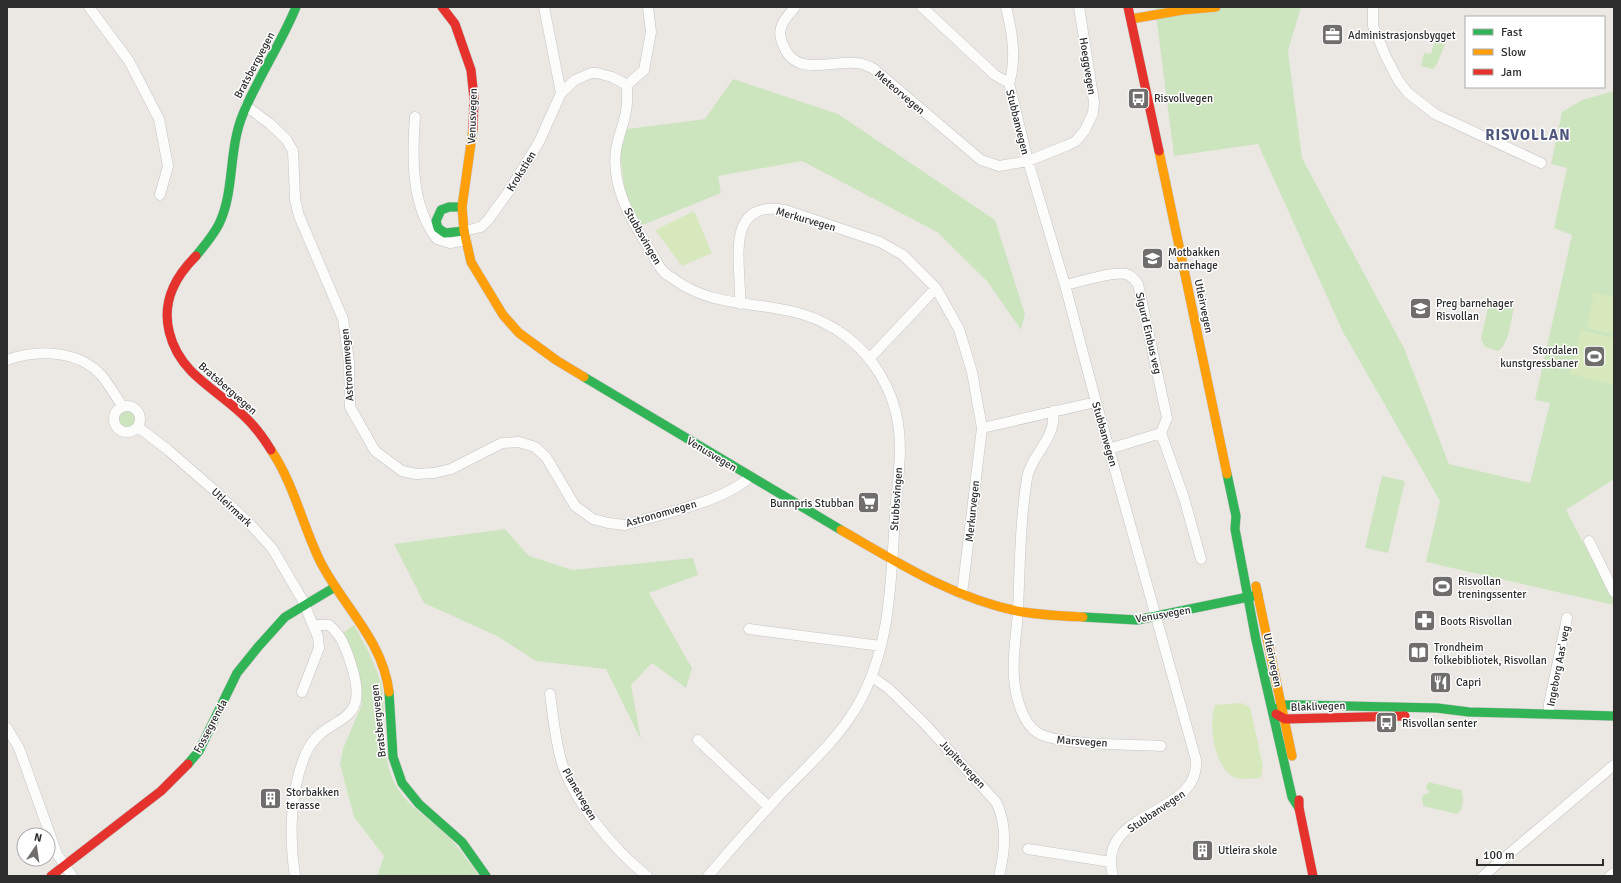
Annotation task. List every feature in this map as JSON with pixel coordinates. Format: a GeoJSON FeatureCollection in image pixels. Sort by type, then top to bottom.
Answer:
{"type":"FeatureCollection","features":[{"type":"Feature","properties":{"kind":"main road","name":"Bratsbergvegen"},"geometry":{"type":"LineString","coordinates":[[296,7],[286,31],[246,106],[236,131],[227,197],[221,219],[211,238],[183,268],[172,285],[167,302],[167,325],[178,355],[190,371],[244,416],[272,451],[287,478],[318,557],[335,587],[350,606],[369,639],[384,671],[390,692],[393,757],[402,783],[422,808],[459,839],[486,876]]}},
{"type":"Feature","properties":{"kind":"main road","name":"Venusvegen"},"geometry":{"type":"LineString","coordinates":[[442,7],[455,24],[471,70],[474,98],[473,128],[462,207],[465,236],[471,262],[503,314],[519,334],[556,360],[750,477],[892,559],[931,581],[990,604],[1018,611],[1127,620],[1156,616],[1258,595]]}},
{"type":"Feature","properties":{"kind":"main road","name":"Utleirvegen"},"geometry":{"type":"LineString","coordinates":[[1128,7],[1236,516],[1235,529],[1272,712],[1292,797],[1299,808]]}},
{"type":"Feature","properties":{"kind":"main road"},"geometry":{"type":"LineString","coordinates":[[1131,19],[1183,10],[1216,7]]}},
{"type":"Feature","properties":{"kind":"main road"},"geometry":{"type":"LineString","coordinates":[[462,207],[441,210],[436,220],[438,228],[445,233],[465,236]]}},
{"type":"Feature","properties":{"kind":"main road","name":"Utleirvegen"},"geometry":{"type":"LineString","coordinates":[[1236,516],[1242,527],[1285,719],[1299,795],[1299,808],[1312,876]]}},
{"type":"Feature","properties":{"kind":"main road","name":"Fossegrenda"},"geometry":{"type":"LineString","coordinates":[[51,876],[161,792],[179,774],[199,751],[237,673],[285,617],[335,587]]}},
{"type":"Feature","properties":{"kind":"main road","name":"Blaklivegen"},"geometry":{"type":"LineString","coordinates":[[1469,712],[1437,716],[1285,719],[1272,712],[1282,705],[1437,708],[1469,712],[1614,716]]}},
{"type":"Feature","properties":{"kind":"street"},"geometry":{"type":"LineString","coordinates":[[89,7],[129,62],[159,119],[168,166],[160,195]]}},
{"type":"Feature","properties":{"kind":"street"},"geometry":{"type":"LineString","coordinates":[[544,7],[561,93]]}},
{"type":"Feature","properties":{"kind":"street"},"geometry":{"type":"LineString","coordinates":[[627,85],[644,70],[651,32],[648,7]]}},
{"type":"Feature","properties":{"kind":"street","name":"Meteorvegen"},"geometry":{"type":"LineString","coordinates":[[795,7],[783,22],[780,33],[786,50],[795,60],[811,66],[847,62],[865,64],[874,69],[982,160],[999,166],[1028,161]]}},
{"type":"Feature","properties":{"kind":"street","name":"Stubbanvegen"},"geometry":{"type":"LineString","coordinates":[[922,7],[995,75],[1009,83],[1028,161],[1065,285],[1096,402],[1196,760],[1195,774],[1190,786],[1184,792],[1143,817],[1119,837],[1113,849],[1111,862],[1113,876]]}},
{"type":"Feature","properties":{"kind":"street"},"geometry":{"type":"LineString","coordinates":[[1006,7],[1013,51],[1013,71],[1009,83]]}},
{"type":"Feature","properties":{"kind":"street","name":"Hoeggvegen"},"geometry":{"type":"LineString","coordinates":[[1028,161],[1076,141],[1090,122],[1094,102],[1079,7]]}},
{"type":"Feature","properties":{"kind":"street"},"geometry":{"type":"LineString","coordinates":[[1372,7],[1373,26],[1386,57],[1398,80],[1412,97],[1442,118],[1541,163]]}},
{"type":"Feature","properties":{"kind":"street","name":"Krokstien"},"geometry":{"type":"LineString","coordinates":[[416,117],[413,156],[420,209],[438,239],[450,243],[481,227],[509,191],[539,142],[561,93],[575,80],[591,73],[612,77],[627,85]]}},
{"type":"Feature","properties":{"kind":"street","name":"Stubbsvingen"},"geometry":{"type":"LineString","coordinates":[[627,85],[626,110],[616,151],[616,181],[635,226],[663,271],[687,288],[718,301],[786,310],[819,320],[847,338],[869,359],[883,379],[890,396],[898,424],[899,465],[892,572],[881,646],[872,677],[856,709],[824,750],[769,807],[708,876]]}},
{"type":"Feature","properties":{"kind":"street","name":"Astronomvegen"},"geometry":{"type":"LineString","coordinates":[[246,106],[269,123],[286,139],[293,151],[296,199],[299,216],[343,319],[349,361],[350,407],[374,451],[390,464],[402,471],[416,474],[434,473],[451,469],[502,443],[519,442],[535,447],[546,457],[575,506],[593,519],[608,524],[625,525],[725,493],[741,485],[750,477]]}},
{"type":"Feature","properties":{"kind":"street","name":"Merkurvegen"},"geometry":{"type":"LineString","coordinates":[[740,304],[738,252],[741,232],[750,217],[756,212],[768,209],[785,210],[891,248],[910,262],[936,288],[959,329],[968,354],[982,428],[962,594]]}},
{"type":"Feature","properties":{"kind":"street","name":"Sigurd Einbus veg"},"geometry":{"type":"LineString","coordinates":[[1065,285],[1116,274],[1126,274],[1132,277],[1138,284],[1167,418],[1161,433]]}},
{"type":"Feature","properties":{"kind":"street"},"geometry":{"type":"LineString","coordinates":[[869,359],[936,288]]}},
{"type":"Feature","properties":{"kind":"street"},"geometry":{"type":"LineString","coordinates":[[7,360],[32,353],[56,353],[73,358],[89,366],[101,375],[123,407]]}},
{"type":"Feature","properties":{"kind":"street"},"geometry":{"type":"LineString","coordinates":[[982,428],[1096,402]]}},
{"type":"Feature","properties":{"kind":"street"},"geometry":{"type":"LineString","coordinates":[[123,407],[130,407],[136,411],[140,417],[138,428],[128,432],[118,428],[115,422],[115,414],[123,407]]}},
{"type":"Feature","properties":{"kind":"street"},"geometry":{"type":"LineString","coordinates":[[1018,611],[1019,568],[1027,476],[1051,431],[1054,423],[1053,412]]}},
{"type":"Feature","properties":{"kind":"street","name":"Utleirmark"},"geometry":{"type":"LineString","coordinates":[[138,428],[168,450],[251,525],[272,548],[304,606]]}},
{"type":"Feature","properties":{"kind":"street"},"geometry":{"type":"LineString","coordinates":[[1109,449],[1161,433],[1184,498],[1201,559]]}},
{"type":"Feature","properties":{"kind":"street"},"geometry":{"type":"LineString","coordinates":[[1589,541],[1614,592]]}},
{"type":"Feature","properties":{"kind":"street"},"geometry":{"type":"LineString","coordinates":[[302,692],[319,648],[318,637],[304,606]]}},
{"type":"Feature","properties":{"kind":"street","name":"Marsvegen"},"geometry":{"type":"LineString","coordinates":[[1018,611],[1014,677],[1023,713],[1030,726],[1037,732],[1054,740],[1161,746]]}},
{"type":"Feature","properties":{"kind":"street","name":"Ingeborg Aas' veg"},"geometry":{"type":"LineString","coordinates":[[1549,714],[1549,704],[1567,618]]}},
{"type":"Feature","properties":{"kind":"street"},"geometry":{"type":"LineString","coordinates":[[295,876],[292,839],[295,792],[302,766],[307,752],[317,738],[347,716],[357,702],[358,693],[355,677],[340,634],[329,625],[313,625]]}},
{"type":"Feature","properties":{"kind":"street"},"geometry":{"type":"LineString","coordinates":[[749,629],[881,646]]}},
{"type":"Feature","properties":{"kind":"street","name":"Jupitervegen"},"geometry":{"type":"LineString","coordinates":[[872,677],[888,688],[923,722],[996,802],[1002,813],[1004,841],[999,876]]}},
{"type":"Feature","properties":{"kind":"street","name":"Planetvegen"},"geometry":{"type":"LineString","coordinates":[[550,694],[556,740],[565,771],[580,798],[601,830],[627,860],[647,876]]}},
{"type":"Feature","properties":{"kind":"street"},"geometry":{"type":"LineString","coordinates":[[7,728],[19,748],[57,854],[66,865],[72,876]]}},
{"type":"Feature","properties":{"kind":"street"},"geometry":{"type":"LineString","coordinates":[[698,740],[769,807]]}},
{"type":"Feature","properties":{"kind":"street"},"geometry":{"type":"LineString","coordinates":[[1483,876],[1614,765]]}},
{"type":"Feature","properties":{"kind":"street"},"geometry":{"type":"LineString","coordinates":[[1028,849],[1111,862]]}},
{"type":"Feature","properties":{"kind":"street"},"geometry":{"type":"LineString","coordinates":[[1610,876],[1614,873]]}},
{"type":"Feature","properties":{"kind":"green space"},"geometry":{"type":"Polygon","coordinates":[[[1155,7],[1301,7],[1288,51],[1302,158],[1404,348],[1449,464],[1530,483],[1550,403],[1535,400],[1572,235],[1554,228],[1567,168],[1551,164],[1562,112],[1582,100],[1614,91],[1614,479],[1566,510],[1614,601],[1614,605],[1426,562],[1440,501],[1343,332],[1258,144],[1174,156],[1155,7]]]}},
{"type":"Feature","properties":{"kind":"green space"},"geometry":{"type":"Polygon","coordinates":[[[1435,40],[1445,44],[1437,64],[1433,69],[1421,66],[1424,53],[1431,54],[1435,40]]]}},
{"type":"Feature","properties":{"kind":"green space"},"geometry":{"type":"Polygon","coordinates":[[[733,79],[838,114],[995,220],[1025,314],[1021,330],[987,281],[937,232],[802,161],[718,176],[721,193],[638,227],[625,193],[620,154],[627,129],[705,119],[733,79]]]}},
{"type":"Feature","properties":{"kind":"green space"},"geometry":{"type":"Polygon","coordinates":[[[694,211],[712,253],[682,266],[655,230],[694,211]]]}},
{"type":"Feature","properties":{"kind":"green space"},"geometry":{"type":"Polygon","coordinates":[[[1594,293],[1614,297],[1614,334],[1587,328],[1594,293]]]}},
{"type":"Feature","properties":{"kind":"green space"},"geometry":{"type":"Polygon","coordinates":[[[1500,300],[1509,302],[1514,308],[1507,337],[1502,347],[1498,351],[1485,347],[1481,339],[1489,302],[1499,305],[1500,300]]]}},
{"type":"Feature","properties":{"kind":"green space","name":"Stordalen kunstgressbaner"},"geometry":{"type":"Polygon","coordinates":[[[1581,330],[1614,338],[1614,385],[1570,374],[1581,330]]]}},
{"type":"Feature","properties":{"kind":"green space"},"geometry":{"type":"Polygon","coordinates":[[[123,411],[131,411],[136,416],[134,427],[131,429],[123,429],[118,424],[118,416],[123,411]]]}},
{"type":"Feature","properties":{"kind":"green space"},"geometry":{"type":"Polygon","coordinates":[[[1382,476],[1405,481],[1388,553],[1365,548],[1382,476]]]}},
{"type":"Feature","properties":{"kind":"green space"},"geometry":{"type":"Polygon","coordinates":[[[505,529],[529,556],[573,570],[693,558],[698,575],[649,593],[692,668],[686,688],[652,663],[631,685],[641,740],[606,669],[536,661],[497,636],[424,603],[394,544],[505,529]]]}},
{"type":"Feature","properties":{"kind":"green space"},"geometry":{"type":"Polygon","coordinates":[[[354,625],[372,659],[379,677],[383,695],[387,761],[394,782],[408,802],[450,838],[479,876],[377,876],[384,856],[354,817],[340,764],[343,749],[362,704],[356,671],[343,633],[354,625]]]}},
{"type":"Feature","properties":{"kind":"green space"},"geometry":{"type":"Polygon","coordinates":[[[1241,703],[1250,707],[1263,766],[1261,778],[1239,779],[1228,773],[1222,766],[1215,746],[1212,723],[1215,705],[1241,703]]]}},
{"type":"Feature","properties":{"kind":"green space"},"geometry":{"type":"Polygon","coordinates":[[[1428,782],[1461,790],[1463,803],[1457,814],[1423,806],[1422,796],[1430,792],[1426,788],[1428,782]]]}},
{"type":"Feature","properties":{"kind":"traffic: fast"},"geometry":{"type":"LineString","coordinates":[[196,256],[219,224],[224,211],[230,184],[238,128],[249,100],[284,34],[296,7]]}},
{"type":"Feature","properties":{"kind":"traffic: fast"},"geometry":{"type":"LineString","coordinates":[[462,207],[449,207],[441,210],[436,221],[438,228],[445,233],[464,231]]}},
{"type":"Feature","properties":{"kind":"traffic: fast"},"geometry":{"type":"LineString","coordinates":[[584,377],[841,530]]}},
{"type":"Feature","properties":{"kind":"traffic: fast"},"geometry":{"type":"LineString","coordinates":[[1227,474],[1236,516],[1235,529],[1256,640],[1292,797],[1299,808]]}},
{"type":"Feature","properties":{"kind":"traffic: fast"},"geometry":{"type":"LineString","coordinates":[[188,764],[199,751],[237,673],[258,647],[285,617],[335,587]]}},
{"type":"Feature","properties":{"kind":"traffic: fast"},"geometry":{"type":"LineString","coordinates":[[1083,617],[1137,620],[1258,595]]}},
{"type":"Feature","properties":{"kind":"traffic: fast"},"geometry":{"type":"LineString","coordinates":[[389,692],[393,757],[402,783],[419,804],[462,842],[486,876]]}},
{"type":"Feature","properties":{"kind":"traffic: fast"},"geometry":{"type":"LineString","coordinates":[[1275,710],[1282,705],[1300,705],[1437,708],[1469,712],[1614,716]]}},
{"type":"Feature","properties":{"kind":"traffic: slow"},"geometry":{"type":"LineString","coordinates":[[1131,19],[1183,10],[1216,7]]}},
{"type":"Feature","properties":{"kind":"traffic: slow"},"geometry":{"type":"LineString","coordinates":[[473,129],[462,207],[464,231],[471,262],[503,315],[519,333],[556,360],[584,377]]}},
{"type":"Feature","properties":{"kind":"traffic: slow"},"geometry":{"type":"LineString","coordinates":[[1159,151],[1227,474]]}},
{"type":"Feature","properties":{"kind":"traffic: slow"},"geometry":{"type":"LineString","coordinates":[[271,450],[286,476],[320,561],[339,593],[370,639],[379,656],[385,673],[389,692]]}},
{"type":"Feature","properties":{"kind":"traffic: slow"},"geometry":{"type":"LineString","coordinates":[[841,530],[926,578],[970,597],[1017,611],[1083,617]]}},
{"type":"Feature","properties":{"kind":"traffic: slow"},"geometry":{"type":"LineString","coordinates":[[1256,586],[1292,756]]}},
{"type":"Feature","properties":{"kind":"traffic: jam"},"geometry":{"type":"LineString","coordinates":[[442,7],[455,24],[471,70],[474,98],[473,129]]}},
{"type":"Feature","properties":{"kind":"traffic: jam"},"geometry":{"type":"LineString","coordinates":[[1128,7],[1159,151]]}},
{"type":"Feature","properties":{"kind":"traffic: jam"},"geometry":{"type":"LineString","coordinates":[[196,256],[177,279],[169,299],[167,321],[173,343],[178,353],[191,371],[247,419],[265,440],[271,450]]}},
{"type":"Feature","properties":{"kind":"traffic: jam"},"geometry":{"type":"LineString","coordinates":[[1276,714],[1285,719],[1405,716]]}},
{"type":"Feature","properties":{"kind":"traffic: jam"},"geometry":{"type":"LineString","coordinates":[[51,876],[161,791],[188,764]]}},
{"type":"Feature","properties":{"kind":"traffic: jam"},"geometry":{"type":"LineString","coordinates":[[1299,800],[1299,808],[1313,876]]}},
{"type":"Feature","properties":{"kind":"place","name":"Administrasjonsbygget"},"geometry":{"type":"Point","coordinates":[1333,35]}},
{"type":"Feature","properties":{"kind":"place","name":"Risvollvegen"},"geometry":{"type":"Point","coordinates":[1139,98]}},
{"type":"Feature","properties":{"kind":"place","name":"Motbakken barnehage"},"geometry":{"type":"Point","coordinates":[1152,258]}},
{"type":"Feature","properties":{"kind":"place","name":"Preg barnehager Risvollan"},"geometry":{"type":"Point","coordinates":[1420,309]}},
{"type":"Feature","properties":{"kind":"place","name":"Stordalen kunstgressbaner"},"geometry":{"type":"Point","coordinates":[1594,356]}},
{"type":"Feature","properties":{"kind":"place","name":"Bunnpris Stubban"},"geometry":{"type":"Point","coordinates":[869,503]}},
{"type":"Feature","properties":{"kind":"place","name":"Risvollan treningssenter"},"geometry":{"type":"Point","coordinates":[1443,587]}},
{"type":"Feature","properties":{"kind":"place","name":"Boots Risvollan"},"geometry":{"type":"Point","coordinates":[1424,621]}},
{"type":"Feature","properties":{"kind":"place","name":"Trondheim folkebibliotek, Risvollan"},"geometry":{"type":"Point","coordinates":[1418,653]}},
{"type":"Feature","properties":{"kind":"place","name":"Capri"},"geometry":{"type":"Point","coordinates":[1441,682]}},
{"type":"Feature","properties":{"kind":"place","name":"Risvollan senter"},"geometry":{"type":"Point","coordinates":[1387,723]}},
{"type":"Feature","properties":{"kind":"place","name":"Storbakken terasse"},"geometry":{"type":"Point","coordinates":[270,798]}},
{"type":"Feature","properties":{"kind":"place","name":"Utleira skole"},"geometry":{"type":"Point","coordinates":[1202,850]}},
{"type":"Feature","properties":{"kind":"district","name":"RISVOLLAN"},"geometry":{"type":"Point","coordinates":[1528,135]}}]}
